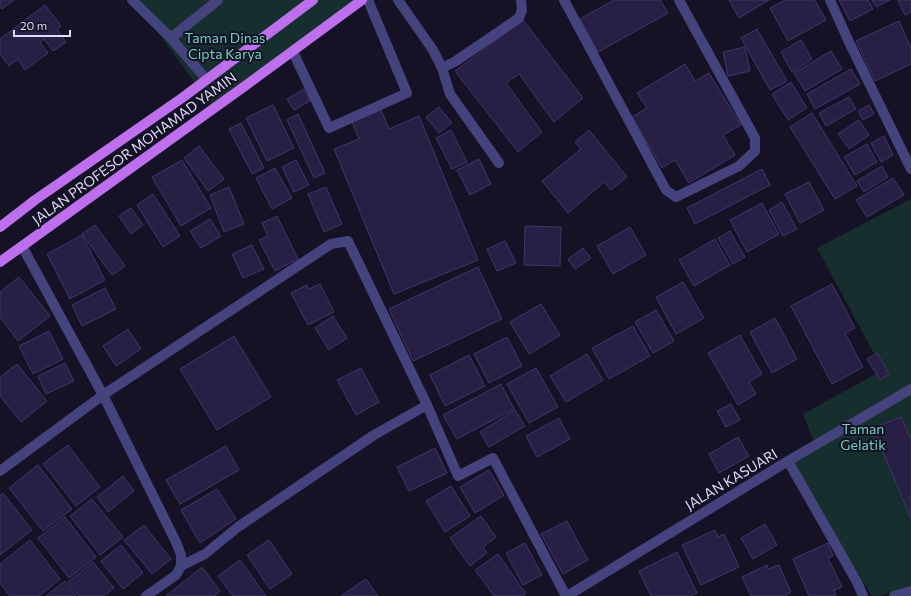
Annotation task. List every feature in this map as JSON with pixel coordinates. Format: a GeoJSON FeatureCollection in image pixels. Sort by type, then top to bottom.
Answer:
{"type":"FeatureCollection","features":[{"type":"Feature","properties":{"kind":"main road","name":"JALAN PROFESOR MOHAMAD YAMIN"},"geometry":{"type":"LineString","coordinates":[[0,227],[36,200],[182,98],[313,0]]}},
{"type":"Feature","properties":{"kind":"main road","name":"JALAN PROFESOR MOHAMAD YAMIN"},"geometry":{"type":"LineString","coordinates":[[0,262],[293,52],[362,0]]}},
{"type":"Feature","properties":{"kind":"street"},"geometry":{"type":"LineString","coordinates":[[132,0],[171,38],[206,79]]}},
{"type":"Feature","properties":{"kind":"street"},"geometry":{"type":"LineString","coordinates":[[171,38],[218,0]]}},
{"type":"Feature","properties":{"kind":"street"},"geometry":{"type":"LineString","coordinates":[[293,52],[329,128],[407,93],[368,0]]}},
{"type":"Feature","properties":{"kind":"street"},"geometry":{"type":"LineString","coordinates":[[398,0],[433,50],[442,68],[450,94],[499,162]]}},
{"type":"Feature","properties":{"kind":"street"},"geometry":{"type":"LineString","coordinates":[[442,68],[456,61],[519,18],[522,10],[520,0]]}},
{"type":"Feature","properties":{"kind":"street"},"geometry":{"type":"LineString","coordinates":[[564,0],[666,190],[676,197],[739,166],[754,151],[755,138],[678,0]]}},
{"type":"Feature","properties":{"kind":"street"},"geometry":{"type":"LineString","coordinates":[[830,0],[911,169]]}},
{"type":"Feature","properties":{"kind":"street"},"geometry":{"type":"LineString","coordinates":[[0,471],[103,395],[331,244],[348,241],[427,405],[458,476],[493,458],[567,596]]}},
{"type":"Feature","properties":{"kind":"street"},"geometry":{"type":"LineString","coordinates":[[22,246],[103,395],[176,542],[181,555],[181,566],[176,575],[146,596]]}},
{"type":"Feature","properties":{"kind":"street","name":"JALAN KASUARI"},"geometry":{"type":"LineString","coordinates":[[567,596],[788,461],[911,389]]}},
{"type":"Feature","properties":{"kind":"street"},"geometry":{"type":"LineString","coordinates":[[181,566],[205,554],[238,527],[368,440],[427,405]]}},
{"type":"Feature","properties":{"kind":"street"},"geometry":{"type":"LineString","coordinates":[[788,461],[857,582],[863,596]]}},
{"type":"Feature","properties":{"kind":"street"},"geometry":{"type":"LineString","coordinates":[[894,596],[911,591]]}},
{"type":"Feature","properties":{"kind":"green space","name":"Taman Dinas Cipta Karya"},"geometry":{"type":"Polygon","coordinates":[[[134,0],[362,0],[214,109],[134,0]]]}},
{"type":"Feature","properties":{"kind":"green space","name":"Taman Gelatik"},"geometry":{"type":"Polygon","coordinates":[[[911,199],[911,586],[880,596],[872,596],[791,462],[816,447],[803,414],[883,370],[817,248],[911,199]]]}},
{"type":"Feature","properties":{"kind":"building"},"geometry":{"type":"Polygon","coordinates":[[[0,0],[14,0],[2,9],[0,6],[0,0]]]}},
{"type":"Feature","properties":{"kind":"building"},"geometry":{"type":"Polygon","coordinates":[[[614,0],[660,0],[668,13],[598,52],[580,19],[614,0]]]}},
{"type":"Feature","properties":{"kind":"building"},"geometry":{"type":"Polygon","coordinates":[[[729,0],[769,0],[739,18],[729,0]]]}},
{"type":"Feature","properties":{"kind":"building"},"geometry":{"type":"Polygon","coordinates":[[[785,0],[815,0],[826,20],[788,41],[770,8],[785,0]]]}},
{"type":"Feature","properties":{"kind":"building"},"geometry":{"type":"Polygon","coordinates":[[[839,0],[868,0],[873,9],[850,21],[839,0]]]}},
{"type":"Feature","properties":{"kind":"building"},"geometry":{"type":"Polygon","coordinates":[[[872,0],[890,0],[876,7],[872,0]]]}},
{"type":"Feature","properties":{"kind":"building"},"geometry":{"type":"Polygon","coordinates":[[[911,0],[911,12],[905,15],[898,1],[911,0]]]}},
{"type":"Feature","properties":{"kind":"building"},"geometry":{"type":"Polygon","coordinates":[[[45,5],[61,26],[57,30],[66,42],[53,51],[44,39],[40,42],[48,53],[25,70],[18,59],[9,66],[0,54],[0,39],[45,5]]]}},
{"type":"Feature","properties":{"kind":"building"},"geometry":{"type":"Polygon","coordinates":[[[523,20],[583,98],[554,122],[519,74],[506,83],[542,132],[518,152],[455,71],[523,20]]]}},
{"type":"Feature","properties":{"kind":"building"},"geometry":{"type":"Polygon","coordinates":[[[899,21],[911,48],[911,64],[875,81],[856,41],[899,21]]]}},
{"type":"Feature","properties":{"kind":"building"},"geometry":{"type":"Polygon","coordinates":[[[757,29],[787,81],[770,90],[741,38],[757,29]]]}},
{"type":"Feature","properties":{"kind":"building"},"geometry":{"type":"Polygon","coordinates":[[[801,40],[812,59],[792,72],[781,52],[801,40]]]}},
{"type":"Feature","properties":{"kind":"building"},"geometry":{"type":"Polygon","coordinates":[[[745,47],[750,71],[728,76],[723,52],[745,47]]]}},
{"type":"Feature","properties":{"kind":"building"},"geometry":{"type":"Polygon","coordinates":[[[831,51],[842,69],[805,91],[794,73],[831,51]]]}},
{"type":"Feature","properties":{"kind":"building"},"geometry":{"type":"Polygon","coordinates":[[[685,64],[695,81],[709,73],[741,125],[723,135],[735,155],[689,183],[675,160],[662,168],[632,117],[647,108],[637,93],[685,64]]]}},
{"type":"Feature","properties":{"kind":"building"},"geometry":{"type":"Polygon","coordinates":[[[851,69],[860,84],[815,109],[807,94],[851,69]]]}},
{"type":"Feature","properties":{"kind":"building"},"geometry":{"type":"Polygon","coordinates":[[[791,82],[807,108],[788,120],[772,94],[791,82]]]}},
{"type":"Feature","properties":{"kind":"building"},"geometry":{"type":"Polygon","coordinates":[[[304,89],[310,101],[294,110],[287,99],[304,89]]]}},
{"type":"Feature","properties":{"kind":"building"},"geometry":{"type":"Polygon","coordinates":[[[849,97],[856,109],[826,126],[819,113],[849,97]]]}},
{"type":"Feature","properties":{"kind":"building"},"geometry":{"type":"Polygon","coordinates":[[[273,105],[294,148],[267,161],[246,118],[273,105]]]}},
{"type":"Feature","properties":{"kind":"building"},"geometry":{"type":"Polygon","coordinates":[[[869,105],[874,114],[863,120],[858,111],[869,105]]]}},
{"type":"Feature","properties":{"kind":"building"},"geometry":{"type":"Polygon","coordinates":[[[439,107],[452,123],[439,133],[426,117],[439,107]]]}},
{"type":"Feature","properties":{"kind":"building"},"geometry":{"type":"Polygon","coordinates":[[[381,110],[389,129],[419,116],[478,260],[394,294],[334,149],[359,139],[352,122],[381,110]]]}},
{"type":"Feature","properties":{"kind":"building"},"geometry":{"type":"Polygon","coordinates":[[[812,113],[857,186],[835,199],[790,127],[812,113]]]}},
{"type":"Feature","properties":{"kind":"building"},"geometry":{"type":"Polygon","coordinates":[[[298,114],[325,173],[314,178],[287,120],[298,114]]]}},
{"type":"Feature","properties":{"kind":"building"},"geometry":{"type":"Polygon","coordinates":[[[859,120],[869,135],[849,149],[838,134],[859,120]]]}},
{"type":"Feature","properties":{"kind":"building"},"geometry":{"type":"Polygon","coordinates":[[[241,123],[264,168],[252,174],[229,129],[241,123]]]}},
{"type":"Feature","properties":{"kind":"building"},"geometry":{"type":"Polygon","coordinates":[[[451,130],[467,162],[452,169],[436,138],[451,130]]]}},
{"type":"Feature","properties":{"kind":"building"},"geometry":{"type":"Polygon","coordinates":[[[589,130],[627,177],[611,190],[604,182],[568,213],[542,181],[581,149],[575,142],[589,130]]]}},
{"type":"Feature","properties":{"kind":"building"},"geometry":{"type":"Polygon","coordinates":[[[884,136],[893,155],[881,162],[871,143],[884,136]]]}},
{"type":"Feature","properties":{"kind":"building"},"geometry":{"type":"Polygon","coordinates":[[[867,144],[877,162],[855,175],[844,157],[867,144]]]}},
{"type":"Feature","properties":{"kind":"building"},"geometry":{"type":"Polygon","coordinates":[[[199,146],[224,179],[208,191],[184,158],[199,146]]]}},
{"type":"Feature","properties":{"kind":"building"},"geometry":{"type":"Polygon","coordinates":[[[479,159],[491,184],[470,195],[457,170],[479,159]]]}},
{"type":"Feature","properties":{"kind":"building"},"geometry":{"type":"Polygon","coordinates":[[[182,160],[211,208],[181,226],[152,177],[182,160]]]}},
{"type":"Feature","properties":{"kind":"building"},"geometry":{"type":"Polygon","coordinates":[[[296,160],[309,185],[294,192],[282,167],[296,160]]]}},
{"type":"Feature","properties":{"kind":"building"},"geometry":{"type":"Polygon","coordinates":[[[882,166],[888,177],[864,192],[857,181],[882,166]]]}},
{"type":"Feature","properties":{"kind":"building"},"geometry":{"type":"Polygon","coordinates":[[[275,168],[292,198],[272,209],[256,178],[275,168]]]}},
{"type":"Feature","properties":{"kind":"building"},"geometry":{"type":"Polygon","coordinates":[[[762,169],[770,185],[695,224],[687,208],[762,169]]]}},
{"type":"Feature","properties":{"kind":"building"},"geometry":{"type":"Polygon","coordinates":[[[893,178],[904,195],[867,217],[856,200],[893,178]]]}},
{"type":"Feature","properties":{"kind":"building"},"geometry":{"type":"Polygon","coordinates":[[[809,182],[824,210],[800,223],[785,194],[809,182]]]}},
{"type":"Feature","properties":{"kind":"building"},"geometry":{"type":"Polygon","coordinates":[[[229,187],[244,224],[224,232],[210,195],[229,187]]]}},
{"type":"Feature","properties":{"kind":"building"},"geometry":{"type":"Polygon","coordinates":[[[326,187],[342,224],[324,232],[308,194],[326,187]]]}},
{"type":"Feature","properties":{"kind":"building"},"geometry":{"type":"Polygon","coordinates":[[[153,194],[180,236],[163,247],[137,205],[153,194]]]}},
{"type":"Feature","properties":{"kind":"building"},"geometry":{"type":"Polygon","coordinates":[[[782,202],[797,229],[783,236],[769,210],[782,202]]]}},
{"type":"Feature","properties":{"kind":"building"},"geometry":{"type":"Polygon","coordinates":[[[762,203],[779,234],[747,252],[730,220],[762,203]]]}},
{"type":"Feature","properties":{"kind":"building"},"geometry":{"type":"Polygon","coordinates":[[[131,208],[143,225],[131,234],[119,216],[131,208]]]}},
{"type":"Feature","properties":{"kind":"building"},"geometry":{"type":"Polygon","coordinates":[[[277,216],[298,259],[275,271],[259,240],[268,236],[262,223],[277,216]]]}},
{"type":"Feature","properties":{"kind":"building"},"geometry":{"type":"Polygon","coordinates":[[[210,219],[221,236],[201,248],[190,231],[210,219]]]}},
{"type":"Feature","properties":{"kind":"building"},"geometry":{"type":"Polygon","coordinates":[[[95,225],[125,266],[112,275],[82,234],[95,225]]]}},
{"type":"Feature","properties":{"kind":"building"},"geometry":{"type":"Polygon","coordinates":[[[525,226],[561,227],[560,266],[524,265],[525,226]]]}},
{"type":"Feature","properties":{"kind":"building"},"geometry":{"type":"Polygon","coordinates":[[[630,227],[646,255],[613,274],[597,246],[630,227]]]}},
{"type":"Feature","properties":{"kind":"building"},"geometry":{"type":"Polygon","coordinates":[[[730,231],[745,257],[733,264],[718,238],[730,231]]]}},
{"type":"Feature","properties":{"kind":"building"},"geometry":{"type":"Polygon","coordinates":[[[82,235],[105,280],[70,299],[47,254],[82,235]]]}},
{"type":"Feature","properties":{"kind":"building"},"geometry":{"type":"Polygon","coordinates":[[[715,239],[730,265],[694,286],[679,260],[715,239]]]}},
{"type":"Feature","properties":{"kind":"building"},"geometry":{"type":"Polygon","coordinates":[[[505,241],[516,263],[497,271],[487,249],[505,241]]]}},
{"type":"Feature","properties":{"kind":"building"},"geometry":{"type":"Polygon","coordinates":[[[252,245],[264,269],[243,278],[232,254],[252,245]]]}},
{"type":"Feature","properties":{"kind":"building"},"geometry":{"type":"Polygon","coordinates":[[[583,248],[591,258],[575,269],[568,259],[583,248]]]}},
{"type":"Feature","properties":{"kind":"building"},"geometry":{"type":"Polygon","coordinates":[[[478,267],[502,319],[413,361],[389,309],[478,267]]]}},
{"type":"Feature","properties":{"kind":"building"},"geometry":{"type":"Polygon","coordinates":[[[19,277],[50,316],[18,341],[0,317],[0,292],[19,277]]]}},
{"type":"Feature","properties":{"kind":"building"},"geometry":{"type":"Polygon","coordinates":[[[683,282],[704,318],[676,334],[656,297],[683,282]]]}},
{"type":"Feature","properties":{"kind":"building"},"geometry":{"type":"Polygon","coordinates":[[[320,284],[334,312],[308,325],[291,293],[307,285],[309,289],[320,284]]]}},
{"type":"Feature","properties":{"kind":"building"},"geometry":{"type":"Polygon","coordinates":[[[832,284],[855,328],[845,333],[863,367],[832,384],[791,306],[832,284]]]}},
{"type":"Feature","properties":{"kind":"building"},"geometry":{"type":"Polygon","coordinates":[[[105,288],[116,309],[82,326],[72,305],[105,288]]]}},
{"type":"Feature","properties":{"kind":"building"},"geometry":{"type":"Polygon","coordinates":[[[541,304],[560,335],[529,354],[510,322],[541,304]]]}},
{"type":"Feature","properties":{"kind":"building"},"geometry":{"type":"Polygon","coordinates":[[[656,310],[674,341],[653,353],[635,322],[656,310]]]}},
{"type":"Feature","properties":{"kind":"building"},"geometry":{"type":"Polygon","coordinates":[[[333,316],[347,338],[329,350],[315,328],[333,316]]]}},
{"type":"Feature","properties":{"kind":"building"},"geometry":{"type":"Polygon","coordinates":[[[775,318],[797,359],[772,373],[750,332],[775,318]]]}},
{"type":"Feature","properties":{"kind":"building"},"geometry":{"type":"Polygon","coordinates":[[[633,326],[650,356],[609,379],[592,348],[633,326]]]}},
{"type":"Feature","properties":{"kind":"building"},"geometry":{"type":"Polygon","coordinates":[[[128,329],[141,349],[116,366],[103,346],[128,329]]]}},
{"type":"Feature","properties":{"kind":"building"},"geometry":{"type":"Polygon","coordinates":[[[49,331],[63,359],[33,374],[19,346],[49,331]]]}},
{"type":"Feature","properties":{"kind":"building"},"geometry":{"type":"Polygon","coordinates":[[[740,335],[762,374],[749,382],[756,394],[738,405],[708,353],[740,335]]]}},
{"type":"Feature","properties":{"kind":"building"},"geometry":{"type":"Polygon","coordinates":[[[234,336],[271,397],[217,430],[180,369],[234,336]]]}},
{"type":"Feature","properties":{"kind":"building"},"geometry":{"type":"Polygon","coordinates":[[[507,337],[522,366],[489,383],[474,354],[507,337]]]}},
{"type":"Feature","properties":{"kind":"building"},"geometry":{"type":"Polygon","coordinates":[[[877,353],[889,374],[880,380],[867,359],[877,353]]]}},
{"type":"Feature","properties":{"kind":"building"},"geometry":{"type":"Polygon","coordinates":[[[587,354],[603,380],[566,402],[550,376],[587,354]]]}},
{"type":"Feature","properties":{"kind":"building"},"geometry":{"type":"Polygon","coordinates":[[[469,355],[485,386],[445,406],[430,375],[469,355]]]}},
{"type":"Feature","properties":{"kind":"building"},"geometry":{"type":"Polygon","coordinates":[[[65,363],[74,381],[46,394],[38,376],[65,363]]]}},
{"type":"Feature","properties":{"kind":"building"},"geometry":{"type":"Polygon","coordinates":[[[17,364],[47,401],[21,422],[0,396],[0,377],[17,364]]]}},
{"type":"Feature","properties":{"kind":"building"},"geometry":{"type":"Polygon","coordinates":[[[361,368],[379,402],[356,415],[337,380],[361,368]]]}},
{"type":"Feature","properties":{"kind":"building"},"geometry":{"type":"Polygon","coordinates":[[[536,368],[558,407],[529,423],[507,384],[536,368]]]}},
{"type":"Feature","properties":{"kind":"building"},"geometry":{"type":"Polygon","coordinates":[[[501,384],[514,409],[457,439],[443,415],[501,384]]]}},
{"type":"Feature","properties":{"kind":"building"},"geometry":{"type":"Polygon","coordinates":[[[731,404],[740,420],[726,427],[717,411],[731,404]]]}},
{"type":"Feature","properties":{"kind":"building"},"geometry":{"type":"Polygon","coordinates":[[[515,410],[525,426],[489,447],[480,432],[515,410]]]}},
{"type":"Feature","properties":{"kind":"building"},"geometry":{"type":"Polygon","coordinates":[[[901,417],[911,440],[911,519],[873,428],[901,417]]]}},
{"type":"Feature","properties":{"kind":"building"},"geometry":{"type":"Polygon","coordinates":[[[559,418],[570,439],[537,457],[526,436],[559,418]]]}},
{"type":"Feature","properties":{"kind":"building"},"geometry":{"type":"Polygon","coordinates":[[[738,437],[749,456],[719,473],[709,454],[738,437]]]}},
{"type":"Feature","properties":{"kind":"building"},"geometry":{"type":"Polygon","coordinates":[[[68,445],[100,487],[76,506],[43,464],[68,445]]]}},
{"type":"Feature","properties":{"kind":"building"},"geometry":{"type":"Polygon","coordinates":[[[226,446],[239,470],[180,504],[166,480],[226,446]]]}},
{"type":"Feature","properties":{"kind":"building"},"geometry":{"type":"Polygon","coordinates":[[[435,448],[447,473],[409,491],[397,467],[435,448]]]}},
{"type":"Feature","properties":{"kind":"building"},"geometry":{"type":"Polygon","coordinates":[[[38,465],[72,509],[43,531],[9,488],[38,465]]]}},
{"type":"Feature","properties":{"kind":"building"},"geometry":{"type":"Polygon","coordinates":[[[489,470],[504,495],[475,513],[460,487],[489,470]]]}},
{"type":"Feature","properties":{"kind":"building"},"geometry":{"type":"Polygon","coordinates":[[[123,476],[134,491],[108,512],[97,497],[123,476]]]}},
{"type":"Feature","properties":{"kind":"building"},"geometry":{"type":"Polygon","coordinates":[[[451,486],[470,516],[445,532],[426,501],[451,486]]]}},
{"type":"Feature","properties":{"kind":"building"},"geometry":{"type":"Polygon","coordinates":[[[217,489],[236,519],[200,543],[181,510],[217,489]]]}},
{"type":"Feature","properties":{"kind":"building"},"geometry":{"type":"Polygon","coordinates":[[[3,493],[32,530],[0,555],[0,496],[3,493]]]}},
{"type":"Feature","properties":{"kind":"building"},"geometry":{"type":"Polygon","coordinates":[[[92,499],[123,537],[100,555],[70,516],[92,499]]]}},
{"type":"Feature","properties":{"kind":"building"},"geometry":{"type":"Polygon","coordinates":[[[481,516],[496,537],[483,547],[487,553],[470,566],[450,538],[481,516]]]}},
{"type":"Feature","properties":{"kind":"building"},"geometry":{"type":"Polygon","coordinates":[[[65,517],[96,557],[69,578],[38,538],[65,517]]]}},
{"type":"Feature","properties":{"kind":"building"},"geometry":{"type":"Polygon","coordinates":[[[567,521],[588,560],[563,574],[541,534],[567,521]]]}},
{"type":"Feature","properties":{"kind":"building"},"geometry":{"type":"Polygon","coordinates":[[[765,524],[777,545],[753,559],[741,538],[765,524]]]}},
{"type":"Feature","properties":{"kind":"building"},"geometry":{"type":"Polygon","coordinates":[[[144,525],[171,559],[152,574],[124,540],[144,525]]]}},
{"type":"Feature","properties":{"kind":"building"},"geometry":{"type":"Polygon","coordinates":[[[715,530],[718,537],[724,534],[739,567],[701,585],[682,545],[715,530]]]}},
{"type":"Feature","properties":{"kind":"building"},"geometry":{"type":"Polygon","coordinates":[[[30,540],[60,579],[39,596],[10,596],[0,583],[0,564],[30,540]]]}},
{"type":"Feature","properties":{"kind":"building"},"geometry":{"type":"Polygon","coordinates":[[[269,540],[292,574],[270,589],[247,555],[269,540]]]}},
{"type":"Feature","properties":{"kind":"building"},"geometry":{"type":"Polygon","coordinates":[[[525,543],[542,575],[523,585],[506,553],[525,543]]]}},
{"type":"Feature","properties":{"kind":"building"},"geometry":{"type":"Polygon","coordinates":[[[828,543],[833,556],[828,558],[842,587],[834,590],[836,596],[809,596],[793,559],[828,543]]]}},
{"type":"Feature","properties":{"kind":"building"},"geometry":{"type":"Polygon","coordinates":[[[121,545],[143,573],[123,589],[101,561],[121,545]]]}},
{"type":"Feature","properties":{"kind":"building"},"geometry":{"type":"Polygon","coordinates":[[[677,552],[697,593],[691,596],[651,596],[639,571],[677,552]]]}},
{"type":"Feature","properties":{"kind":"building"},"geometry":{"type":"Polygon","coordinates":[[[498,554],[526,594],[523,596],[494,596],[475,570],[498,554]]]}},
{"type":"Feature","properties":{"kind":"building"},"geometry":{"type":"Polygon","coordinates":[[[240,560],[266,596],[233,596],[218,576],[240,560]]]}},
{"type":"Feature","properties":{"kind":"building"},"geometry":{"type":"Polygon","coordinates":[[[93,562],[114,588],[104,596],[79,596],[68,582],[93,562]]]}},
{"type":"Feature","properties":{"kind":"building"},"geometry":{"type":"Polygon","coordinates":[[[767,565],[768,569],[779,565],[791,592],[786,595],[787,596],[751,596],[742,577],[767,565]]]}},
{"type":"Feature","properties":{"kind":"building"},"geometry":{"type":"Polygon","coordinates":[[[202,567],[220,591],[215,596],[166,596],[202,567]]]}},
{"type":"Feature","properties":{"kind":"building"},"geometry":{"type":"Polygon","coordinates":[[[366,579],[378,596],[341,596],[366,579]]]}},
{"type":"Feature","properties":{"kind":"building"},"geometry":{"type":"Polygon","coordinates":[[[65,581],[76,596],[46,596],[65,581]]]}}]}
